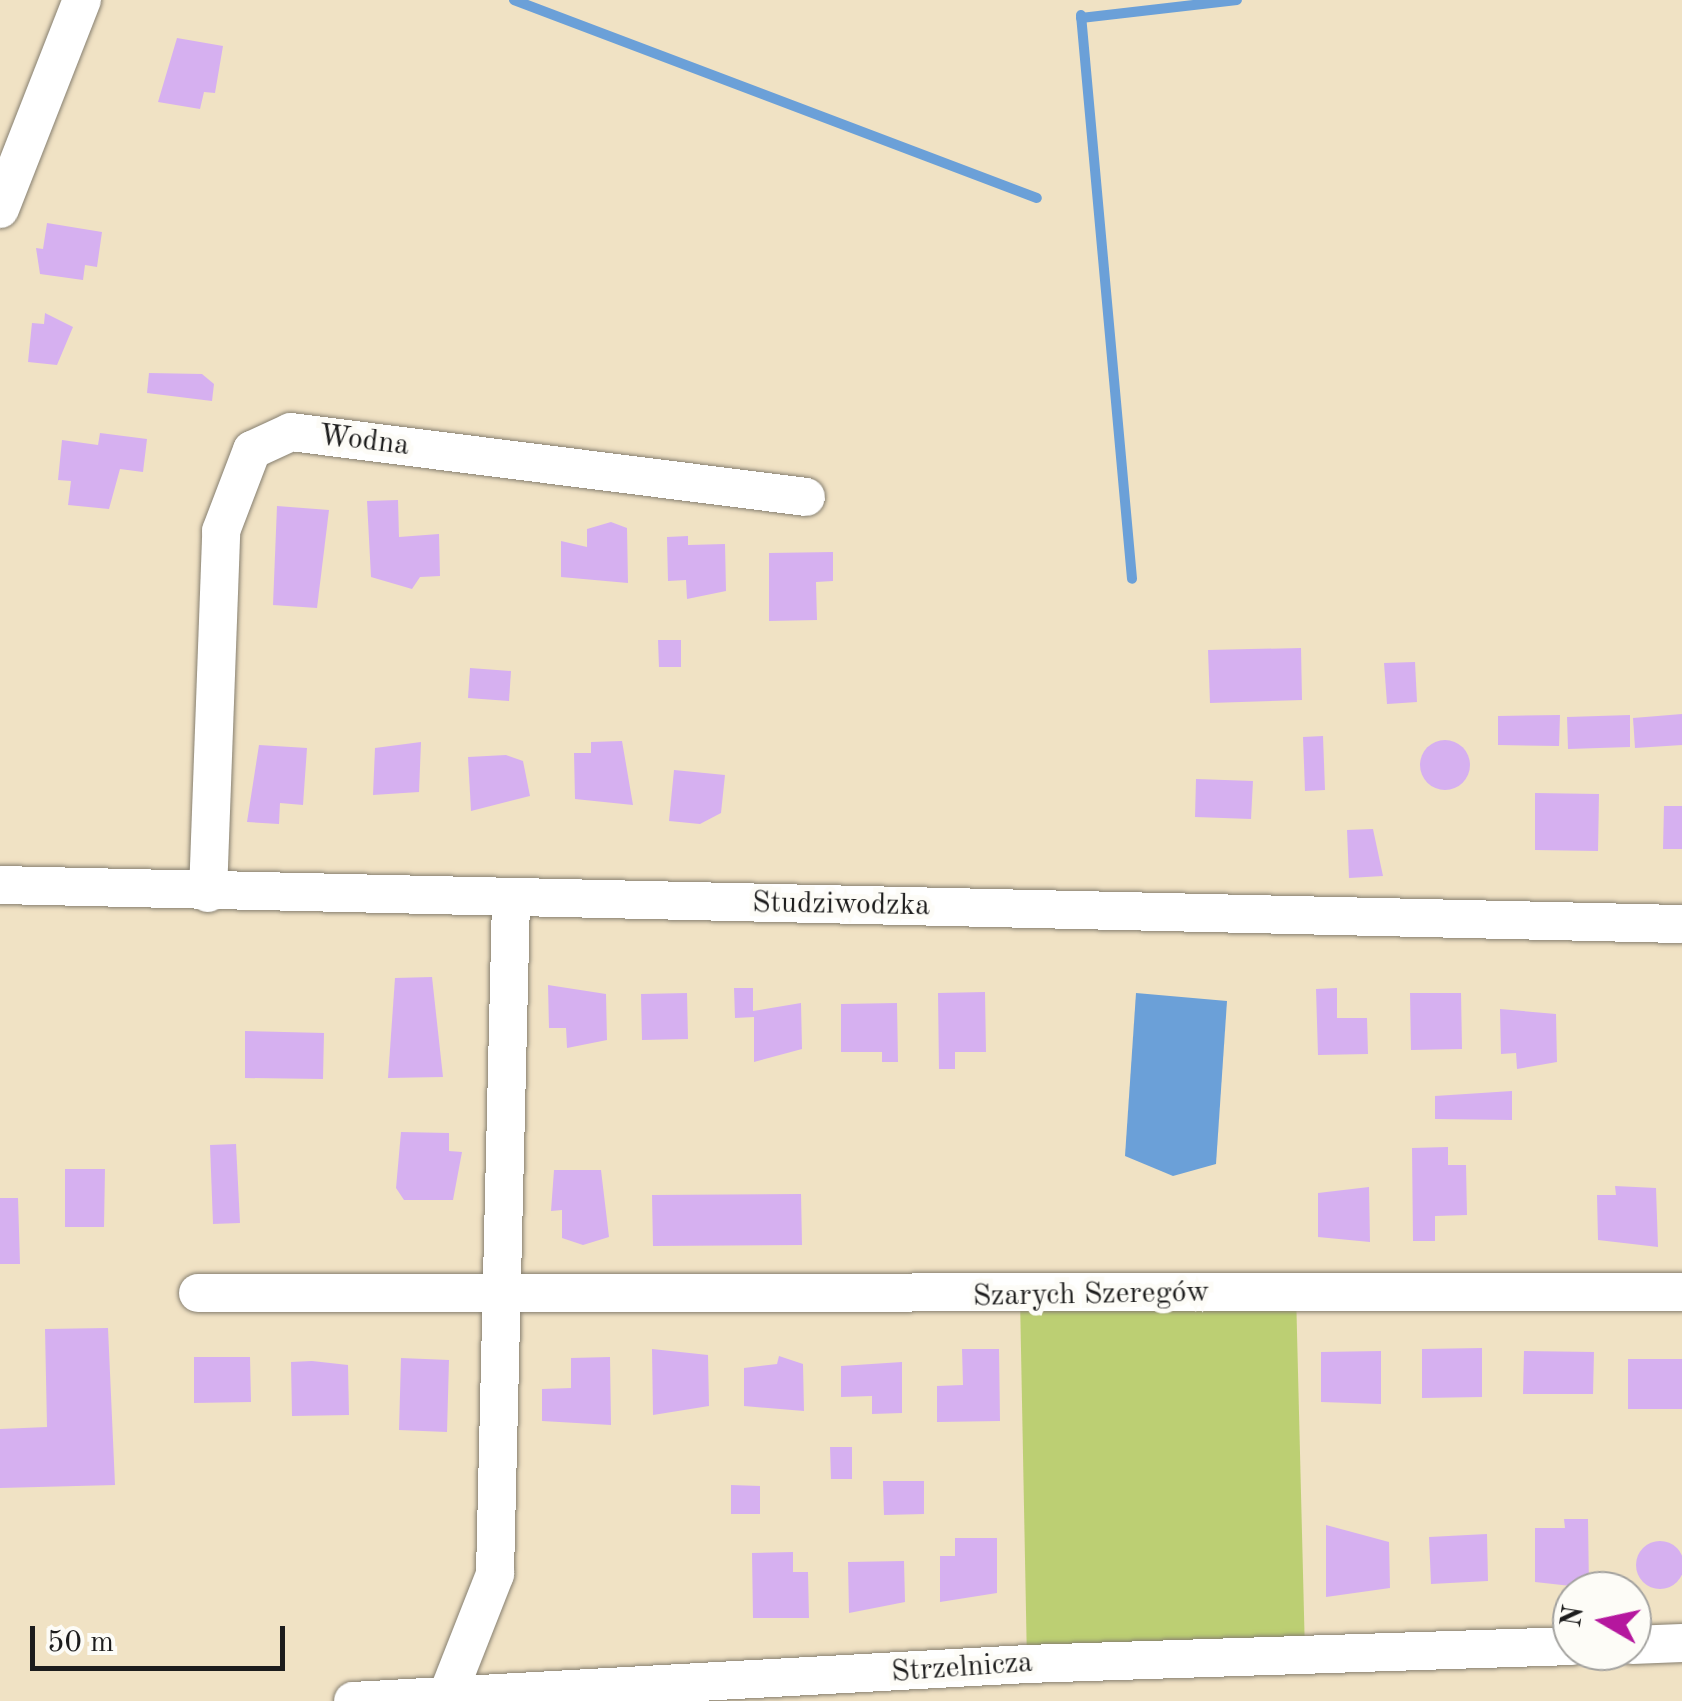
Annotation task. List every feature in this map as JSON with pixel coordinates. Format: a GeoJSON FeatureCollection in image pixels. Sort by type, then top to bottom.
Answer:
{"type":"FeatureCollection","features":[{"type":"Feature","properties":{"kind":"street"},"geometry":{"type":"LineString","coordinates":[[0,209],[82,0]]}},
{"type":"Feature","properties":{"kind":"street","name":"Wodna"},"geometry":{"type":"LineString","coordinates":[[208,893],[221,530],[252,450],[291,432],[806,497]]}},
{"type":"Feature","properties":{"kind":"street","name":"Studziwodzka"},"geometry":{"type":"LineString","coordinates":[[0,886],[511,901],[1682,924]]}},
{"type":"Feature","properties":{"kind":"street"},"geometry":{"type":"LineString","coordinates":[[449,1691],[495,1574],[511,901]]}},
{"type":"Feature","properties":{"kind":"street","name":"Szarych Szeregów"},"geometry":{"type":"LineString","coordinates":[[198,1294],[1682,1292]]}},
{"type":"Feature","properties":{"kind":"street"},"geometry":{"type":"LineString","coordinates":[[1652,1644],[1682,1643]]}},
{"type":"Feature","properties":{"kind":"street","name":"Strzelnicza"},"geometry":{"type":"LineString","coordinates":[[353,1701],[449,1691],[1552,1647]]}},
{"type":"Feature","properties":{"kind":"green space"},"geometry":{"type":"Polygon","coordinates":[[[1296,1292],[1305,1654],[1027,1664],[1020,1297],[1296,1292]]]}},
{"type":"Feature","properties":{"kind":"water"},"geometry":{"type":"Polygon","coordinates":[[[1136,993],[1227,1001],[1216,1164],[1173,1176],[1125,1156],[1136,993]]]}},
{"type":"Feature","properties":{"kind":"building"},"geometry":{"type":"Polygon","coordinates":[[[177,38],[223,46],[215,93],[204,92],[200,109],[158,102],[177,38]]]}},
{"type":"Feature","properties":{"kind":"building"},"geometry":{"type":"Polygon","coordinates":[[[47,223],[102,232],[97,267],[85,265],[83,280],[40,274],[36,248],[43,249],[47,223]]]}},
{"type":"Feature","properties":{"kind":"building"},"geometry":{"type":"Polygon","coordinates":[[[45,313],[73,327],[57,365],[28,362],[32,323],[44,324],[45,313]]]}},
{"type":"Feature","properties":{"kind":"building"},"geometry":{"type":"Polygon","coordinates":[[[149,373],[202,374],[214,384],[212,401],[147,393],[149,373]]]}},
{"type":"Feature","properties":{"kind":"building"},"geometry":{"type":"Polygon","coordinates":[[[100,433],[147,439],[143,472],[120,469],[109,509],[68,505],[71,481],[58,480],[62,440],[98,445],[100,433]]]}},
{"type":"Feature","properties":{"kind":"building"},"geometry":{"type":"Polygon","coordinates":[[[398,500],[399,537],[439,534],[440,576],[420,577],[412,589],[371,577],[367,501],[398,500]]]}},
{"type":"Feature","properties":{"kind":"building"},"geometry":{"type":"Polygon","coordinates":[[[277,506],[329,510],[317,608],[273,605],[277,506]]]}},
{"type":"Feature","properties":{"kind":"building"},"geometry":{"type":"Polygon","coordinates":[[[611,522],[627,528],[628,583],[561,577],[561,541],[587,547],[587,529],[611,522]]]}},
{"type":"Feature","properties":{"kind":"building"},"geometry":{"type":"Polygon","coordinates":[[[688,536],[688,545],[725,544],[726,591],[687,599],[686,580],[668,581],[667,537],[688,536]]]}},
{"type":"Feature","properties":{"kind":"building"},"geometry":{"type":"Polygon","coordinates":[[[833,552],[833,581],[816,582],[817,620],[769,621],[769,553],[833,552]]]}},
{"type":"Feature","properties":{"kind":"building"},"geometry":{"type":"Polygon","coordinates":[[[658,640],[681,640],[681,667],[659,667],[658,640]]]}},
{"type":"Feature","properties":{"kind":"building"},"geometry":{"type":"Polygon","coordinates":[[[1301,648],[1302,700],[1210,703],[1208,650],[1301,648]]]}},
{"type":"Feature","properties":{"kind":"building"},"geometry":{"type":"Polygon","coordinates":[[[1415,662],[1417,702],[1387,704],[1384,663],[1415,662]]]}},
{"type":"Feature","properties":{"kind":"building"},"geometry":{"type":"Polygon","coordinates":[[[470,668],[511,671],[509,701],[468,698],[470,668]]]}},
{"type":"Feature","properties":{"kind":"building"},"geometry":{"type":"Polygon","coordinates":[[[1682,714],[1682,745],[1635,748],[1633,718],[1682,714]]]}},
{"type":"Feature","properties":{"kind":"building"},"geometry":{"type":"Polygon","coordinates":[[[1560,715],[1559,746],[1498,745],[1498,716],[1560,715]]]}},
{"type":"Feature","properties":{"kind":"building"},"geometry":{"type":"Polygon","coordinates":[[[1630,715],[1630,747],[1568,749],[1567,717],[1630,715]]]}},
{"type":"Feature","properties":{"kind":"building"},"geometry":{"type":"Polygon","coordinates":[[[1323,736],[1325,790],[1305,791],[1303,737],[1323,736]]]}},
{"type":"Feature","properties":{"kind":"building"},"geometry":{"type":"Polygon","coordinates":[[[1445,740],[1463,747],[1470,765],[1463,783],[1445,790],[1427,783],[1420,765],[1427,747],[1445,740]]]}},
{"type":"Feature","properties":{"kind":"building"},"geometry":{"type":"Polygon","coordinates":[[[622,741],[633,805],[575,799],[574,753],[591,753],[591,742],[622,741]]]}},
{"type":"Feature","properties":{"kind":"building"},"geometry":{"type":"Polygon","coordinates":[[[421,742],[419,792],[373,795],[375,748],[421,742]]]}},
{"type":"Feature","properties":{"kind":"building"},"geometry":{"type":"Polygon","coordinates":[[[259,745],[307,748],[303,805],[280,803],[279,824],[247,822],[259,745]]]}},
{"type":"Feature","properties":{"kind":"building"},"geometry":{"type":"Polygon","coordinates":[[[506,755],[523,761],[530,796],[471,811],[468,757],[506,755]]]}},
{"type":"Feature","properties":{"kind":"building"},"geometry":{"type":"Polygon","coordinates":[[[674,770],[725,775],[721,813],[700,824],[669,821],[674,770]]]}},
{"type":"Feature","properties":{"kind":"building"},"geometry":{"type":"Polygon","coordinates":[[[1196,779],[1253,781],[1251,819],[1195,817],[1196,779]]]}},
{"type":"Feature","properties":{"kind":"building"},"geometry":{"type":"Polygon","coordinates":[[[1535,793],[1599,794],[1598,851],[1535,850],[1535,793]]]}},
{"type":"Feature","properties":{"kind":"building"},"geometry":{"type":"Polygon","coordinates":[[[1664,806],[1682,806],[1682,849],[1663,849],[1664,806]]]}},
{"type":"Feature","properties":{"kind":"building"},"geometry":{"type":"Polygon","coordinates":[[[1373,829],[1383,876],[1349,878],[1347,830],[1373,829]]]}},
{"type":"Feature","properties":{"kind":"building"},"geometry":{"type":"Polygon","coordinates":[[[432,977],[443,1077],[388,1078],[395,978],[432,977]]]}},
{"type":"Feature","properties":{"kind":"building"},"geometry":{"type":"Polygon","coordinates":[[[548,985],[606,994],[607,1040],[567,1048],[566,1028],[549,1028],[548,985]]]}},
{"type":"Feature","properties":{"kind":"building"},"geometry":{"type":"Polygon","coordinates":[[[734,988],[753,988],[753,1011],[801,1003],[802,1049],[754,1062],[754,1017],[735,1018],[734,988]]]}},
{"type":"Feature","properties":{"kind":"building"},"geometry":{"type":"Polygon","coordinates":[[[1337,988],[1337,1018],[1367,1018],[1368,1054],[1318,1055],[1316,989],[1337,988]]]}},
{"type":"Feature","properties":{"kind":"building"},"geometry":{"type":"Polygon","coordinates":[[[985,992],[986,1052],[955,1052],[955,1069],[939,1069],[938,993],[985,992]]]}},
{"type":"Feature","properties":{"kind":"building"},"geometry":{"type":"Polygon","coordinates":[[[687,993],[688,1039],[642,1040],[641,994],[687,993]]]}},
{"type":"Feature","properties":{"kind":"building"},"geometry":{"type":"Polygon","coordinates":[[[1410,993],[1461,993],[1462,1049],[1411,1050],[1410,993]]]}},
{"type":"Feature","properties":{"kind":"building"},"geometry":{"type":"Polygon","coordinates":[[[897,1003],[898,1062],[882,1062],[882,1052],[841,1052],[841,1004],[897,1003]]]}},
{"type":"Feature","properties":{"kind":"building"},"geometry":{"type":"Polygon","coordinates":[[[1500,1009],[1556,1014],[1557,1062],[1517,1069],[1516,1053],[1501,1054],[1500,1009]]]}},
{"type":"Feature","properties":{"kind":"building"},"geometry":{"type":"Polygon","coordinates":[[[245,1031],[324,1033],[323,1079],[245,1078],[245,1031]]]}},
{"type":"Feature","properties":{"kind":"building"},"geometry":{"type":"Polygon","coordinates":[[[1512,1091],[1512,1120],[1435,1119],[1435,1096],[1512,1091]]]}},
{"type":"Feature","properties":{"kind":"building"},"geometry":{"type":"Polygon","coordinates":[[[401,1132],[449,1133],[449,1151],[462,1152],[453,1200],[404,1200],[396,1188],[401,1132]]]}},
{"type":"Feature","properties":{"kind":"building"},"geometry":{"type":"Polygon","coordinates":[[[236,1144],[240,1223],[213,1224],[210,1145],[236,1144]]]}},
{"type":"Feature","properties":{"kind":"building"},"geometry":{"type":"Polygon","coordinates":[[[1448,1147],[1448,1165],[1466,1165],[1467,1215],[1435,1216],[1435,1241],[1413,1241],[1412,1148],[1448,1147]]]}},
{"type":"Feature","properties":{"kind":"building"},"geometry":{"type":"Polygon","coordinates":[[[65,1169],[105,1169],[104,1227],[65,1227],[65,1169]]]}},
{"type":"Feature","properties":{"kind":"building"},"geometry":{"type":"Polygon","coordinates":[[[554,1170],[601,1170],[609,1237],[583,1245],[562,1238],[562,1210],[551,1211],[554,1170]]]}},
{"type":"Feature","properties":{"kind":"building"},"geometry":{"type":"Polygon","coordinates":[[[1615,1186],[1656,1188],[1658,1247],[1598,1240],[1597,1195],[1616,1195],[1615,1186]]]}},
{"type":"Feature","properties":{"kind":"building"},"geometry":{"type":"Polygon","coordinates":[[[1369,1187],[1370,1242],[1318,1237],[1318,1193],[1369,1187]]]}},
{"type":"Feature","properties":{"kind":"building"},"geometry":{"type":"Polygon","coordinates":[[[801,1194],[802,1245],[653,1246],[652,1195],[801,1194]]]}},
{"type":"Feature","properties":{"kind":"building"},"geometry":{"type":"Polygon","coordinates":[[[0,1198],[18,1198],[20,1264],[0,1264],[0,1198]]]}},
{"type":"Feature","properties":{"kind":"building"},"geometry":{"type":"Polygon","coordinates":[[[108,1328],[115,1485],[0,1488],[0,1429],[47,1427],[45,1329],[108,1328]]]}},
{"type":"Feature","properties":{"kind":"building"},"geometry":{"type":"Polygon","coordinates":[[[1482,1348],[1482,1397],[1422,1398],[1422,1349],[1482,1348]]]}},
{"type":"Feature","properties":{"kind":"building"},"geometry":{"type":"Polygon","coordinates":[[[652,1349],[708,1355],[709,1406],[653,1415],[652,1349]]]}},
{"type":"Feature","properties":{"kind":"building"},"geometry":{"type":"Polygon","coordinates":[[[962,1349],[999,1349],[1000,1421],[937,1422],[937,1386],[963,1385],[962,1349]]]}},
{"type":"Feature","properties":{"kind":"building"},"geometry":{"type":"Polygon","coordinates":[[[1381,1351],[1381,1404],[1321,1402],[1321,1352],[1381,1351]]]}},
{"type":"Feature","properties":{"kind":"building"},"geometry":{"type":"Polygon","coordinates":[[[1524,1351],[1594,1352],[1593,1394],[1523,1394],[1524,1351]]]}},
{"type":"Feature","properties":{"kind":"building"},"geometry":{"type":"Polygon","coordinates":[[[779,1356],[803,1364],[804,1411],[744,1406],[744,1368],[777,1364],[779,1356]]]}},
{"type":"Feature","properties":{"kind":"building"},"geometry":{"type":"Polygon","coordinates":[[[194,1357],[250,1357],[251,1402],[194,1403],[194,1357]]]}},
{"type":"Feature","properties":{"kind":"building"},"geometry":{"type":"Polygon","coordinates":[[[610,1357],[611,1425],[542,1421],[542,1389],[571,1388],[571,1358],[610,1357]]]}},
{"type":"Feature","properties":{"kind":"building"},"geometry":{"type":"Polygon","coordinates":[[[401,1358],[449,1360],[447,1432],[399,1430],[401,1358]]]}},
{"type":"Feature","properties":{"kind":"building"},"geometry":{"type":"Polygon","coordinates":[[[1628,1359],[1682,1359],[1682,1409],[1628,1409],[1628,1359]]]}},
{"type":"Feature","properties":{"kind":"building"},"geometry":{"type":"Polygon","coordinates":[[[291,1362],[348,1365],[349,1415],[292,1416],[291,1362]]]}},
{"type":"Feature","properties":{"kind":"building"},"geometry":{"type":"Polygon","coordinates":[[[902,1362],[902,1413],[872,1414],[872,1396],[841,1397],[841,1366],[902,1362]]]}},
{"type":"Feature","properties":{"kind":"building"},"geometry":{"type":"Polygon","coordinates":[[[830,1447],[852,1447],[852,1479],[831,1479],[830,1447]]]}},
{"type":"Feature","properties":{"kind":"building"},"geometry":{"type":"Polygon","coordinates":[[[883,1481],[924,1481],[924,1514],[884,1515],[883,1481]]]}},
{"type":"Feature","properties":{"kind":"building"},"geometry":{"type":"Polygon","coordinates":[[[731,1485],[760,1486],[760,1514],[731,1514],[731,1485]]]}},
{"type":"Feature","properties":{"kind":"building"},"geometry":{"type":"Polygon","coordinates":[[[1564,1519],[1588,1519],[1589,1571],[1552,1571],[1552,1584],[1535,1582],[1535,1528],[1565,1528],[1564,1519]]]}},
{"type":"Feature","properties":{"kind":"building"},"geometry":{"type":"Polygon","coordinates":[[[1326,1525],[1389,1542],[1390,1588],[1326,1597],[1326,1525]]]}},
{"type":"Feature","properties":{"kind":"building"},"geometry":{"type":"Polygon","coordinates":[[[1487,1534],[1488,1581],[1431,1584],[1429,1537],[1487,1534]]]}},
{"type":"Feature","properties":{"kind":"building"},"geometry":{"type":"Polygon","coordinates":[[[955,1538],[997,1538],[997,1593],[940,1602],[940,1556],[955,1556],[955,1538]]]}},
{"type":"Feature","properties":{"kind":"building"},"geometry":{"type":"Polygon","coordinates":[[[1651,1543],[1669,1543],[1682,1556],[1682,1574],[1669,1587],[1652,1587],[1652,1571],[1637,1571],[1638,1556],[1651,1543]]]}},
{"type":"Feature","properties":{"kind":"building"},"geometry":{"type":"Polygon","coordinates":[[[793,1552],[793,1572],[808,1572],[809,1618],[753,1618],[752,1553],[793,1552]]]}},
{"type":"Feature","properties":{"kind":"building"},"geometry":{"type":"Polygon","coordinates":[[[904,1561],[905,1602],[849,1613],[848,1562],[904,1561]]]}},
{"type":"Feature","properties":{"kind":"waterway"},"geometry":{"type":"LineString","coordinates":[[514,0],[1037,198]]}},
{"type":"Feature","properties":{"kind":"waterway"},"geometry":{"type":"LineString","coordinates":[[1081,18],[1237,0]]}},
{"type":"Feature","properties":{"kind":"waterway"},"geometry":{"type":"LineString","coordinates":[[1081,15],[1132,579]]}}]}
